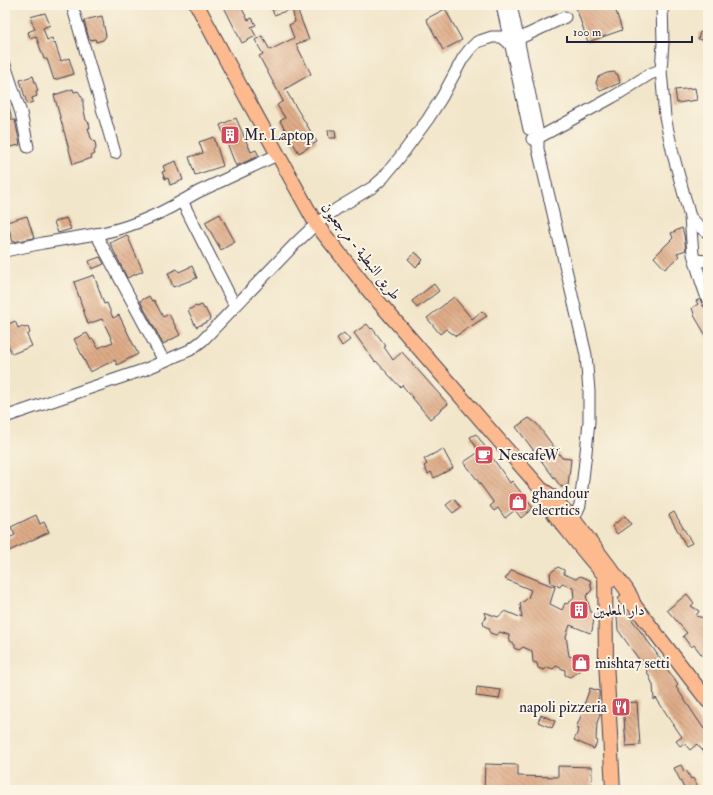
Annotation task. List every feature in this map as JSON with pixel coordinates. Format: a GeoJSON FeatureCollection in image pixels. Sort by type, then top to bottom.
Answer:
{"type":"FeatureCollection","features":[{"type":"Feature","properties":{"kind":"main road","name":"طريق النبطية - مرجعيون"},"geometry":{"type":"LineString","coordinates":[[197,5],[277,155],[316,224],[370,292],[541,489],[550,495],[570,525],[603,566],[631,597],[634,605],[708,701]]}},
{"type":"Feature","properties":{"kind":"main road"},"geometry":{"type":"LineString","coordinates":[[603,566],[598,584],[602,629],[605,638],[613,790]]}},
{"type":"Feature","properties":{"kind":"street"},"geometry":{"type":"LineString","coordinates":[[72,5],[116,153]]}},
{"type":"Feature","properties":{"kind":"street"},"geometry":{"type":"LineString","coordinates":[[502,5],[512,36],[586,355],[589,391],[589,421],[580,505],[570,525]]}},
{"type":"Feature","properties":{"kind":"street"},"geometry":{"type":"LineString","coordinates":[[511,5],[512,36]]}},
{"type":"Feature","properties":{"kind":"street"},"geometry":{"type":"LineString","coordinates":[[662,5],[664,34],[661,70],[667,125],[673,154],[690,217],[693,254],[700,281],[708,301]]}},
{"type":"Feature","properties":{"kind":"street"},"geometry":{"type":"LineString","coordinates":[[5,417],[146,369],[190,350],[203,340],[316,224],[338,208],[373,187],[383,178],[428,119],[470,49],[477,42],[492,37],[512,36],[565,17]]}},
{"type":"Feature","properties":{"kind":"street"},"geometry":{"type":"LineString","coordinates":[[5,65],[21,114],[28,147]]}},
{"type":"Feature","properties":{"kind":"street"},"geometry":{"type":"LineString","coordinates":[[536,142],[650,74],[661,70]]}},
{"type":"Feature","properties":{"kind":"street"},"geometry":{"type":"LineString","coordinates":[[5,251],[118,229],[166,210],[198,192],[277,155]]}},
{"type":"Feature","properties":{"kind":"street"},"geometry":{"type":"LineString","coordinates":[[182,201],[235,306]]}},
{"type":"Feature","properties":{"kind":"street"},"geometry":{"type":"LineString","coordinates":[[690,217],[707,231]]}},
{"type":"Feature","properties":{"kind":"street"},"geometry":{"type":"LineString","coordinates":[[96,234],[164,361]]}},
{"type":"Feature","properties":{"kind":"street"},"geometry":{"type":"LineString","coordinates":[[695,260],[708,261]]}},
{"type":"Feature","properties":{"kind":"building"},"geometry":{"type":"Polygon","coordinates":[[[223,5],[240,5],[248,20],[252,18],[256,25],[251,27],[256,36],[242,43],[223,5]]]}},
{"type":"Feature","properties":{"kind":"building"},"geometry":{"type":"Polygon","coordinates":[[[271,5],[311,5],[311,7],[298,11],[309,40],[296,44],[311,74],[285,89],[317,142],[299,153],[280,121],[285,118],[277,105],[283,101],[259,56],[263,54],[255,40],[262,36],[270,50],[294,38],[289,25],[295,22],[292,9],[274,15],[271,5]]]}},
{"type":"Feature","properties":{"kind":"building"},"geometry":{"type":"Polygon","coordinates":[[[575,5],[614,5],[622,30],[588,42],[575,5]]]}},
{"type":"Feature","properties":{"kind":"building"},"geometry":{"type":"Polygon","coordinates":[[[445,9],[462,40],[443,50],[426,19],[445,9]]]}},
{"type":"Feature","properties":{"kind":"building"},"geometry":{"type":"Polygon","coordinates":[[[45,13],[50,25],[43,28],[47,40],[52,38],[61,61],[69,58],[74,74],[54,80],[47,59],[44,59],[36,36],[30,38],[28,32],[35,29],[30,17],[45,13]]]}},
{"type":"Feature","properties":{"kind":"building"},"geometry":{"type":"Polygon","coordinates":[[[102,16],[106,36],[103,40],[96,42],[95,39],[89,39],[84,20],[102,16]]]}},
{"type":"Feature","properties":{"kind":"building"},"geometry":{"type":"Polygon","coordinates":[[[700,32],[708,34],[708,42],[698,39],[700,32]]]}},
{"type":"Feature","properties":{"kind":"building"},"geometry":{"type":"Polygon","coordinates":[[[614,72],[618,75],[620,83],[600,91],[596,83],[598,77],[614,72]]]}},
{"type":"Feature","properties":{"kind":"building"},"geometry":{"type":"Polygon","coordinates":[[[33,76],[38,91],[36,92],[37,96],[32,98],[33,102],[27,104],[20,80],[33,76]]]}},
{"type":"Feature","properties":{"kind":"building"},"geometry":{"type":"Polygon","coordinates":[[[695,88],[697,100],[677,103],[675,90],[695,88]]]}},
{"type":"Feature","properties":{"kind":"building"},"geometry":{"type":"Polygon","coordinates":[[[73,89],[74,92],[78,91],[83,99],[86,120],[89,123],[90,128],[88,128],[91,138],[95,142],[96,148],[94,152],[95,154],[91,156],[92,158],[73,164],[54,95],[73,89]]]}},
{"type":"Feature","properties":{"kind":"building"},"geometry":{"type":"Polygon","coordinates":[[[8,102],[12,120],[15,120],[20,145],[5,148],[5,103],[8,102]]]}},
{"type":"Feature","properties":{"kind":"building"},"geometry":{"type":"Polygon","coordinates":[[[236,118],[251,152],[256,150],[259,156],[236,166],[220,125],[236,118]]]}},
{"type":"Feature","properties":{"kind":"building"},"geometry":{"type":"Polygon","coordinates":[[[328,130],[335,130],[336,138],[329,138],[328,130]]]}},
{"type":"Feature","properties":{"kind":"building"},"geometry":{"type":"Polygon","coordinates":[[[214,137],[223,166],[195,175],[189,157],[203,153],[199,142],[214,137]]]}},
{"type":"Feature","properties":{"kind":"building"},"geometry":{"type":"Polygon","coordinates":[[[176,161],[183,180],[170,185],[168,178],[165,179],[162,172],[165,171],[163,166],[176,161]]]}},
{"type":"Feature","properties":{"kind":"building"},"geometry":{"type":"Polygon","coordinates":[[[220,214],[235,242],[221,250],[205,222],[220,214]]]}},
{"type":"Feature","properties":{"kind":"building"},"geometry":{"type":"Polygon","coordinates":[[[27,216],[34,238],[13,242],[7,222],[27,216]]]}},
{"type":"Feature","properties":{"kind":"building"},"geometry":{"type":"Polygon","coordinates":[[[66,218],[71,229],[58,233],[54,222],[66,218]]]}},
{"type":"Feature","properties":{"kind":"building"},"geometry":{"type":"Polygon","coordinates":[[[682,228],[686,250],[677,253],[679,256],[665,269],[654,257],[673,238],[671,233],[682,228]]]}},
{"type":"Feature","properties":{"kind":"building"},"geometry":{"type":"Polygon","coordinates":[[[127,235],[143,271],[127,278],[110,243],[127,235]]]}},
{"type":"Feature","properties":{"kind":"building"},"geometry":{"type":"Polygon","coordinates":[[[415,252],[423,260],[416,267],[408,259],[415,252]]]}},
{"type":"Feature","properties":{"kind":"building"},"geometry":{"type":"Polygon","coordinates":[[[100,257],[104,264],[92,269],[89,261],[100,257]]]}},
{"type":"Feature","properties":{"kind":"building"},"geometry":{"type":"Polygon","coordinates":[[[192,266],[197,278],[173,287],[168,273],[177,269],[179,272],[192,266]]]}},
{"type":"Feature","properties":{"kind":"building"},"geometry":{"type":"Polygon","coordinates":[[[94,275],[104,304],[107,303],[113,318],[119,315],[138,354],[117,365],[115,360],[90,372],[74,339],[87,333],[91,340],[93,339],[98,348],[113,342],[102,319],[88,324],[74,282],[94,275]]]}},
{"type":"Feature","properties":{"kind":"building"},"geometry":{"type":"Polygon","coordinates":[[[434,284],[439,291],[417,308],[412,301],[434,284]]]}},
{"type":"Feature","properties":{"kind":"building"},"geometry":{"type":"Polygon","coordinates":[[[149,296],[152,301],[154,300],[163,317],[169,314],[180,335],[163,344],[140,301],[149,296]]]}},
{"type":"Feature","properties":{"kind":"building"},"geometry":{"type":"Polygon","coordinates":[[[454,297],[472,319],[482,311],[487,316],[456,336],[446,329],[440,334],[427,318],[454,297]]]}},
{"type":"Feature","properties":{"kind":"building"},"geometry":{"type":"Polygon","coordinates":[[[700,299],[703,306],[708,309],[708,339],[695,317],[692,308],[698,304],[696,301],[700,299]]]}},
{"type":"Feature","properties":{"kind":"building"},"geometry":{"type":"Polygon","coordinates":[[[202,305],[210,318],[209,321],[196,327],[188,310],[202,305]]]}},
{"type":"Feature","properties":{"kind":"building"},"geometry":{"type":"Polygon","coordinates":[[[15,321],[18,328],[23,326],[24,328],[28,327],[30,333],[27,335],[32,346],[12,354],[6,340],[9,338],[5,326],[15,321]]]}},
{"type":"Feature","properties":{"kind":"building"},"geometry":{"type":"Polygon","coordinates":[[[367,324],[386,346],[384,347],[393,360],[402,352],[448,404],[430,419],[402,385],[400,387],[376,361],[375,362],[354,333],[367,324]]]}},
{"type":"Feature","properties":{"kind":"building"},"geometry":{"type":"Polygon","coordinates":[[[344,333],[350,340],[342,346],[337,338],[344,333]]]}},
{"type":"Feature","properties":{"kind":"building"},"geometry":{"type":"Polygon","coordinates":[[[529,418],[537,424],[562,458],[571,459],[568,486],[561,487],[516,427],[529,418]]]}},
{"type":"Feature","properties":{"kind":"building"},"geometry":{"type":"Polygon","coordinates":[[[476,434],[510,483],[512,481],[533,508],[521,518],[515,510],[505,518],[498,508],[494,511],[490,506],[494,503],[464,462],[479,452],[470,437],[476,434]]]}},
{"type":"Feature","properties":{"kind":"building"},"geometry":{"type":"Polygon","coordinates":[[[443,449],[453,468],[434,478],[431,472],[428,474],[424,466],[427,464],[424,459],[443,449]]]}},
{"type":"Feature","properties":{"kind":"building"},"geometry":{"type":"Polygon","coordinates":[[[454,499],[461,507],[453,513],[446,505],[454,499]]]}},
{"type":"Feature","properties":{"kind":"building"},"geometry":{"type":"Polygon","coordinates":[[[674,512],[692,543],[686,546],[669,515],[674,512]]]}},
{"type":"Feature","properties":{"kind":"building"},"geometry":{"type":"Polygon","coordinates":[[[36,515],[40,524],[44,522],[49,532],[5,553],[5,540],[15,535],[11,527],[36,515]]]}},
{"type":"Feature","properties":{"kind":"building"},"geometry":{"type":"Polygon","coordinates":[[[625,516],[631,524],[617,534],[612,526],[625,516]]]}},
{"type":"Feature","properties":{"kind":"building"},"geometry":{"type":"Polygon","coordinates":[[[558,567],[564,570],[564,574],[576,579],[580,576],[590,580],[592,590],[586,596],[591,612],[595,613],[592,631],[590,633],[570,625],[566,636],[569,656],[590,664],[570,677],[565,675],[565,670],[556,666],[553,669],[548,667],[544,670],[538,668],[537,663],[533,662],[532,651],[523,647],[519,650],[514,648],[514,644],[510,642],[509,635],[500,632],[496,635],[490,633],[489,628],[484,626],[483,621],[486,619],[484,612],[498,617],[505,611],[522,618],[520,604],[528,598],[531,590],[505,579],[512,570],[555,587],[550,604],[562,610],[565,603],[567,604],[574,598],[573,588],[562,583],[560,587],[551,583],[550,573],[558,567]]]}},
{"type":"Feature","properties":{"kind":"building"},"geometry":{"type":"Polygon","coordinates":[[[687,594],[694,603],[691,606],[699,611],[696,616],[704,618],[708,625],[708,663],[694,645],[691,647],[683,636],[687,633],[667,610],[687,594]]]}},
{"type":"Feature","properties":{"kind":"building"},"geometry":{"type":"Polygon","coordinates":[[[625,612],[655,651],[678,685],[676,687],[704,729],[705,728],[708,732],[708,757],[697,744],[690,750],[684,743],[680,746],[676,741],[682,737],[656,698],[654,700],[653,685],[642,660],[640,661],[618,630],[617,617],[621,613],[625,612]]]}},
{"type":"Feature","properties":{"kind":"building"},"geometry":{"type":"Polygon","coordinates":[[[477,687],[501,690],[499,699],[476,696],[477,687]]]}},
{"type":"Feature","properties":{"kind":"building"},"geometry":{"type":"Polygon","coordinates":[[[590,688],[599,691],[597,704],[600,705],[596,740],[598,741],[594,749],[574,740],[579,729],[576,728],[585,706],[584,705],[590,688]]]}},
{"type":"Feature","properties":{"kind":"building"},"geometry":{"type":"Polygon","coordinates":[[[637,702],[640,745],[626,746],[623,703],[637,702]]]}},
{"type":"Feature","properties":{"kind":"building"},"geometry":{"type":"Polygon","coordinates":[[[541,715],[555,721],[552,728],[538,722],[541,715]]]}},
{"type":"Feature","properties":{"kind":"building"},"geometry":{"type":"Polygon","coordinates":[[[485,764],[518,765],[518,776],[558,777],[558,766],[592,767],[591,790],[484,790],[485,764]]]}},
{"type":"Feature","properties":{"kind":"building"},"geometry":{"type":"Polygon","coordinates":[[[681,765],[691,779],[693,778],[699,790],[685,790],[674,768],[681,765]]]}},
{"type":"Feature","properties":{"kind":"place","name":"Mr. Laptop"},"geometry":{"type":"Point","coordinates":[230,135]}},
{"type":"Feature","properties":{"kind":"place","name":"NescafeW"},"geometry":{"type":"Point","coordinates":[484,455]}},
{"type":"Feature","properties":{"kind":"place","name":"ghandour elecrtics"},"geometry":{"type":"Point","coordinates":[518,502]}},
{"type":"Feature","properties":{"kind":"place","name":"دار المعلمين"},"geometry":{"type":"Point","coordinates":[579,610]}},
{"type":"Feature","properties":{"kind":"place","name":"mishta7 setti"},"geometry":{"type":"Point","coordinates":[581,663]}},
{"type":"Feature","properties":{"kind":"place","name":"napoli pizzeria"},"geometry":{"type":"Point","coordinates":[621,707]}}]}
